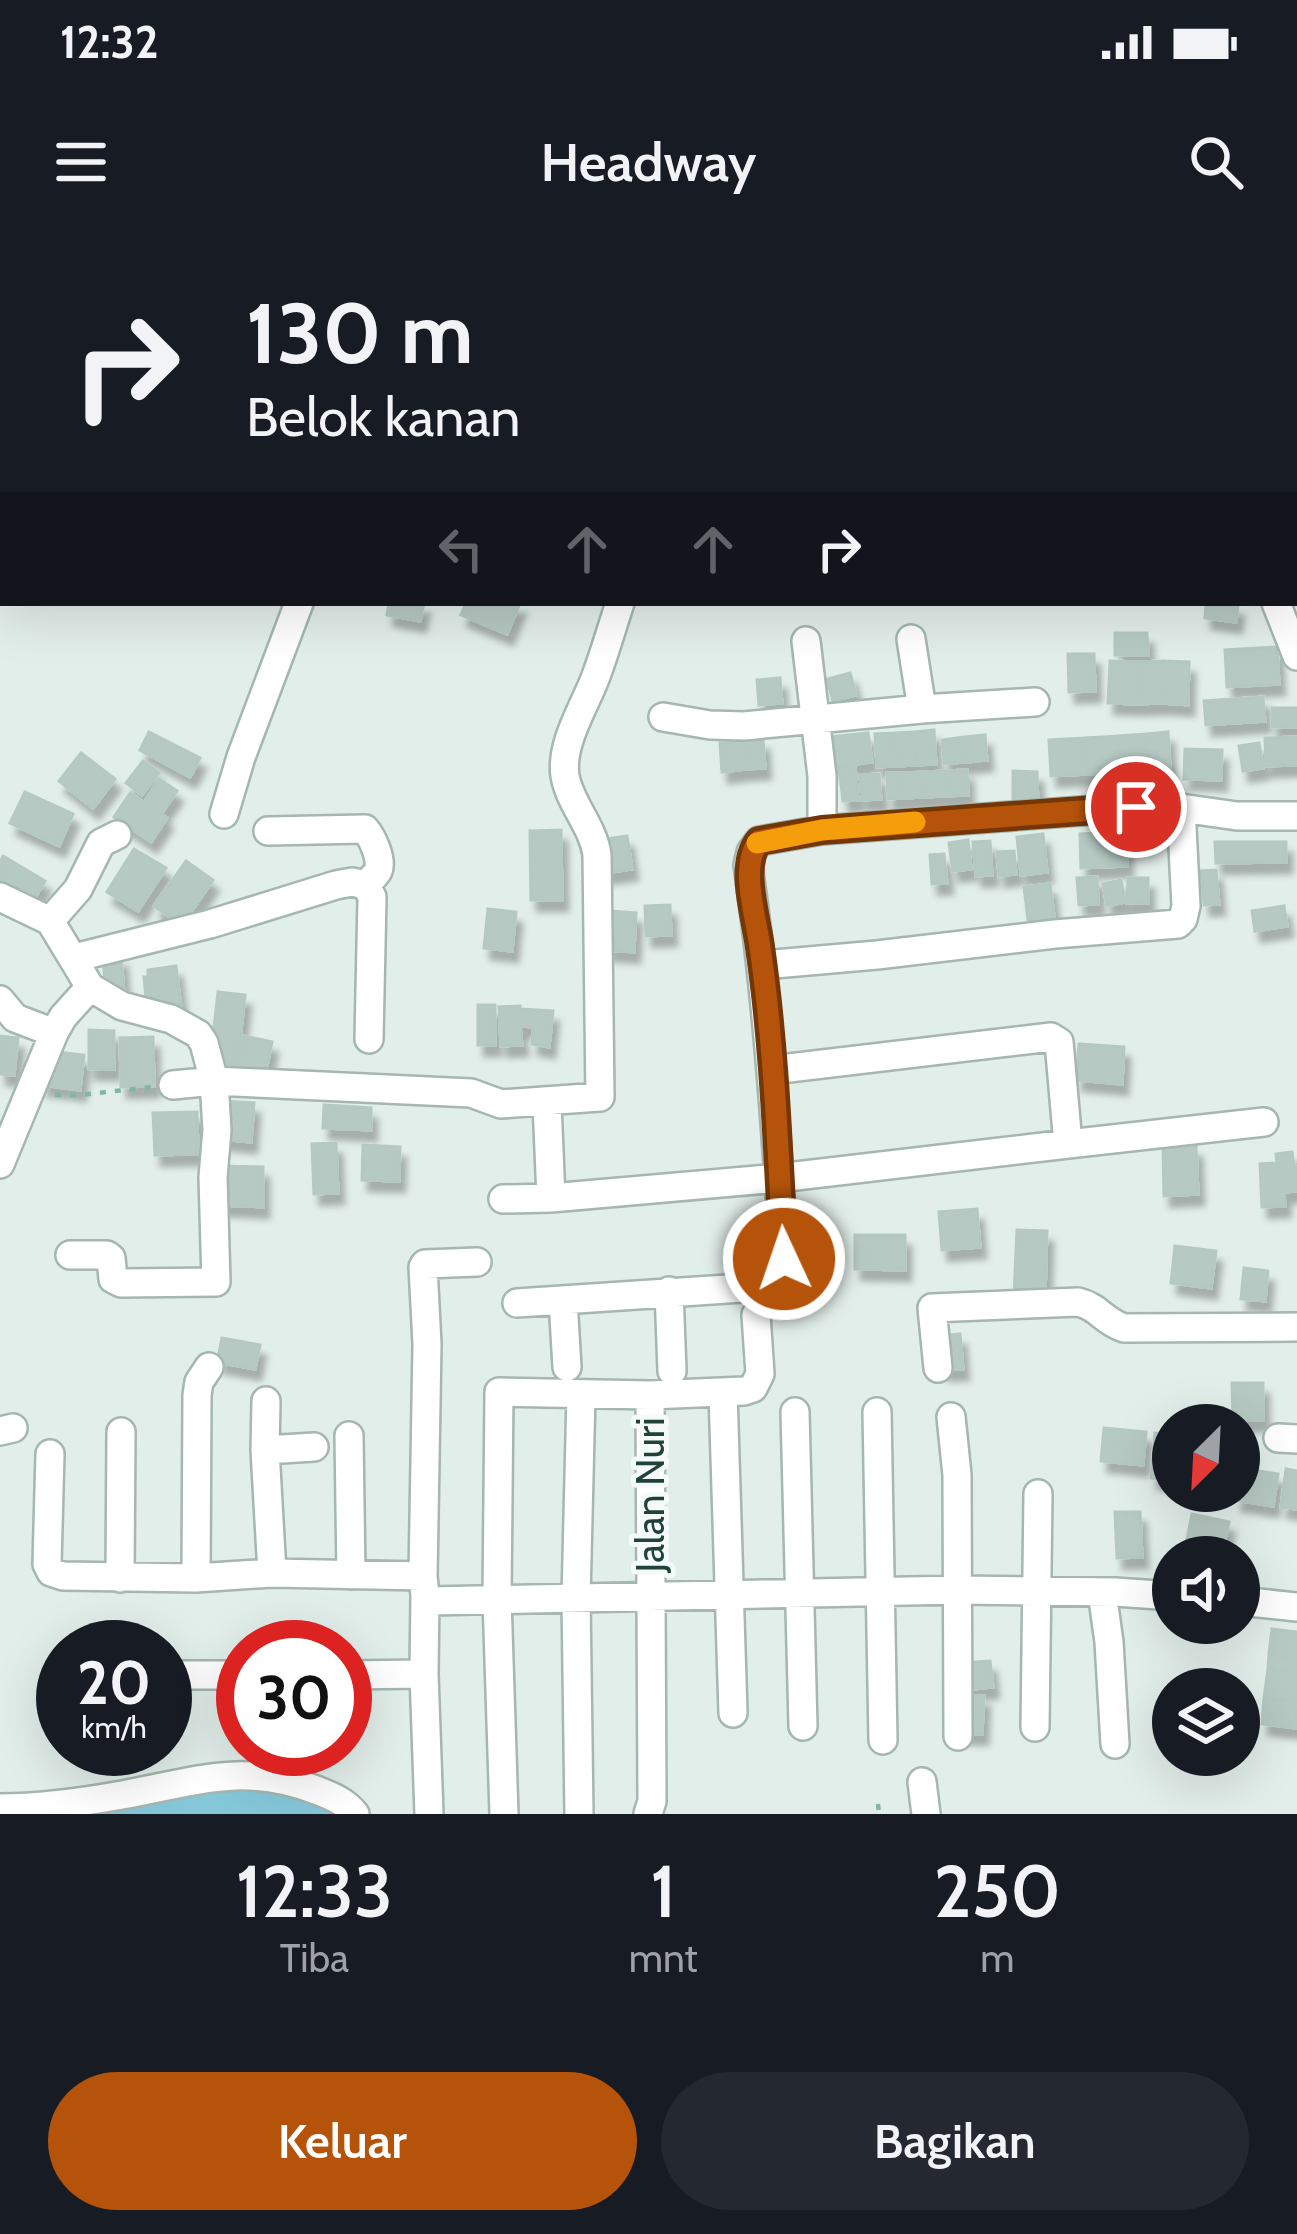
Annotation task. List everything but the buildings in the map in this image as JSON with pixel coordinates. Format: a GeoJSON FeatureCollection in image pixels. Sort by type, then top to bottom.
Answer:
{"type":"FeatureCollection","features":[{"type":"Feature","properties":{"kind":"street"},"geometry":{"type":"LineString","coordinates":[[224,814],[298,606]]}},
{"type":"Feature","properties":{"kind":"street"},"geometry":{"type":"LineString","coordinates":[[173,1085],[214,1082],[471,1093],[501,1104],[597,1099],[601,1091],[597,855],[566,779],[565,763],[568,743],[619,606]]}},
{"type":"Feature","properties":{"kind":"street"},"geometry":{"type":"LineString","coordinates":[[1277,606],[1297,656]]}},
{"type":"Feature","properties":{"kind":"street"},"geometry":{"type":"LineString","coordinates":[[911,639],[922,709]]}},
{"type":"Feature","properties":{"kind":"street"},"geometry":{"type":"LineString","coordinates":[[806,641],[822,776],[822,830]]}},
{"type":"Feature","properties":{"kind":"street"},"geometry":{"type":"LineString","coordinates":[[663,717],[744,726],[1035,702]]}},
{"type":"Feature","properties":{"kind":"street"},"geometry":{"type":"LineString","coordinates":[[763,964],[1178,924],[1186,906],[1180,808]]}},
{"type":"Feature","properties":{"kind":"street"},"geometry":{"type":"LineString","coordinates":[[517,1303],[757,1287],[774,1282],[781,1274],[784,1259],[772,1070],[748,865],[759,841],[822,830],[1069,810],[1180,808],[1237,816],[1297,816]]}},
{"type":"Feature","properties":{"kind":"street"},"geometry":{"type":"LineString","coordinates":[[268,831],[365,829],[380,864],[366,885]]}},
{"type":"Feature","properties":{"kind":"street"},"geometry":{"type":"LineString","coordinates":[[50,921],[78,889],[101,843],[117,836]]}},
{"type":"Feature","properties":{"kind":"street"},"geometry":{"type":"LineString","coordinates":[[74,958],[210,925],[336,885],[366,885]]}},
{"type":"Feature","properties":{"kind":"street"},"geometry":{"type":"LineString","coordinates":[[366,885],[372,897],[369,1039]]}},
{"type":"Feature","properties":{"kind":"street"},"geometry":{"type":"LineString","coordinates":[[0,897],[50,921],[90,987],[122,1006],[171,1019],[198,1034],[214,1082],[216,1282],[121,1283],[113,1279],[107,1255],[70,1255]]}},
{"type":"Feature","properties":{"kind":"street"},"geometry":{"type":"LineString","coordinates":[[0,1164],[53,1033],[90,987]]}},
{"type":"Feature","properties":{"kind":"street"},"geometry":{"type":"LineString","coordinates":[[0,1000],[16,1018],[53,1033]]}},
{"type":"Feature","properties":{"kind":"street"},"geometry":{"type":"LineString","coordinates":[[772,1070],[1055,1039],[1059,1042],[1068,1144]]}},
{"type":"Feature","properties":{"kind":"street"},"geometry":{"type":"LineString","coordinates":[[547,1103],[551,1198]]}},
{"type":"Feature","properties":{"kind":"street"},"geometry":{"type":"LineString","coordinates":[[503,1199],[779,1178],[1264,1122]]}},
{"type":"Feature","properties":{"kind":"street"},"geometry":{"type":"LineString","coordinates":[[429,1814],[423,1267],[477,1262]]}},
{"type":"Feature","properties":{"kind":"street"},"geometry":{"type":"LineString","coordinates":[[669,1291],[672,1371]]}},
{"type":"Feature","properties":{"kind":"street"},"geometry":{"type":"LineString","coordinates":[[563,1300],[567,1367]]}},
{"type":"Feature","properties":{"kind":"street"},"geometry":{"type":"LineString","coordinates":[[938,1368],[932,1308],[1078,1302],[1124,1328],[1297,1327]]}},
{"type":"Feature","properties":{"kind":"street"},"geometry":{"type":"LineString","coordinates":[[504,1814],[497,1599],[499,1392],[650,1395],[743,1391],[758,1382],[760,1374],[756,1315]]}},
{"type":"Feature","properties":{"kind":"street"},"geometry":{"type":"LineString","coordinates":[[196,1578],[197,1395],[209,1366]]}},
{"type":"Feature","properties":{"kind":"street"},"geometry":{"type":"LineString","coordinates":[[722,1393],[733,1713]]}},
{"type":"Feature","properties":{"kind":"street"},"geometry":{"type":"LineString","coordinates":[[579,1814],[576,1598],[581,1395]]}},
{"type":"Feature","properties":{"kind":"street","name":"Jalan Nuri"},"geometry":{"type":"LineString","coordinates":[[648,1814],[652,1801],[650,1395]]}},
{"type":"Feature","properties":{"kind":"street"},"geometry":{"type":"LineString","coordinates":[[266,1401],[289,1442],[272,1574]]}},
{"type":"Feature","properties":{"kind":"street"},"geometry":{"type":"LineString","coordinates":[[795,1412],[803,1726]]}},
{"type":"Feature","properties":{"kind":"street"},"geometry":{"type":"LineString","coordinates":[[878,1412],[883,1740]]}},
{"type":"Feature","properties":{"kind":"street"},"geometry":{"type":"LineString","coordinates":[[951,1417],[957,1475],[958,1736]]}},
{"type":"Feature","properties":{"kind":"street"},"geometry":{"type":"LineString","coordinates":[[120,1578],[121,1432]]}},
{"type":"Feature","properties":{"kind":"street"},"geometry":{"type":"LineString","coordinates":[[349,1436],[351,1575]]}},
{"type":"Feature","properties":{"kind":"street"},"geometry":{"type":"LineString","coordinates":[[50,1454],[47,1564],[51,1572],[120,1578],[351,1575],[424,1586]]}},
{"type":"Feature","properties":{"kind":"street"},"geometry":{"type":"LineString","coordinates":[[1035,1727],[1038,1494]]}},
{"type":"Feature","properties":{"kind":"street"},"geometry":{"type":"LineString","coordinates":[[424,1586],[431,1601],[957,1590],[1152,1594]]}},
{"type":"Feature","properties":{"kind":"street"},"geometry":{"type":"LineString","coordinates":[[1115,1744],[1108,1642],[1117,1592]]}},
{"type":"Feature","properties":{"kind":"street"},"geometry":{"type":"LineString","coordinates":[[1260,1603],[1297,1606]]}},
{"type":"Feature","properties":{"kind":"street"},"geometry":{"type":"LineString","coordinates":[[372,1675],[424,1674]]}},
{"type":"Feature","properties":{"kind":"street"},"geometry":{"type":"LineString","coordinates":[[0,1808],[120,1796],[198,1778],[249,1774],[277,1777],[319,1791],[348,1805],[355,1814]]}},
{"type":"Feature","properties":{"kind":"street"},"geometry":{"type":"LineString","coordinates":[[922,1782],[926,1814]]}},
{"type":"Feature","properties":{"kind":"path"},"geometry":{"type":"LineString","coordinates":[[22,1106],[50,1095],[173,1085]]}},
{"type":"Feature","properties":{"kind":"path"},"geometry":{"type":"LineString","coordinates":[[878,1804],[878,1814]]}},
{"type":"Feature","properties":{"kind":"water"},"geometry":{"type":"Polygon","coordinates":[[[256,1785],[348,1814],[90,1814],[198,1790],[256,1785]]]}},
{"type":"Feature","properties":{"kind":"slow traffic"},"geometry":{"type":"LineString","coordinates":[[757,843],[822,830],[915,822]]}},
{"type":"Feature","properties":{"kind":"route"},"geometry":{"type":"LineString","coordinates":[[784,1259],[763,964],[748,865],[755,845],[822,830],[1136,807]]}}]}
